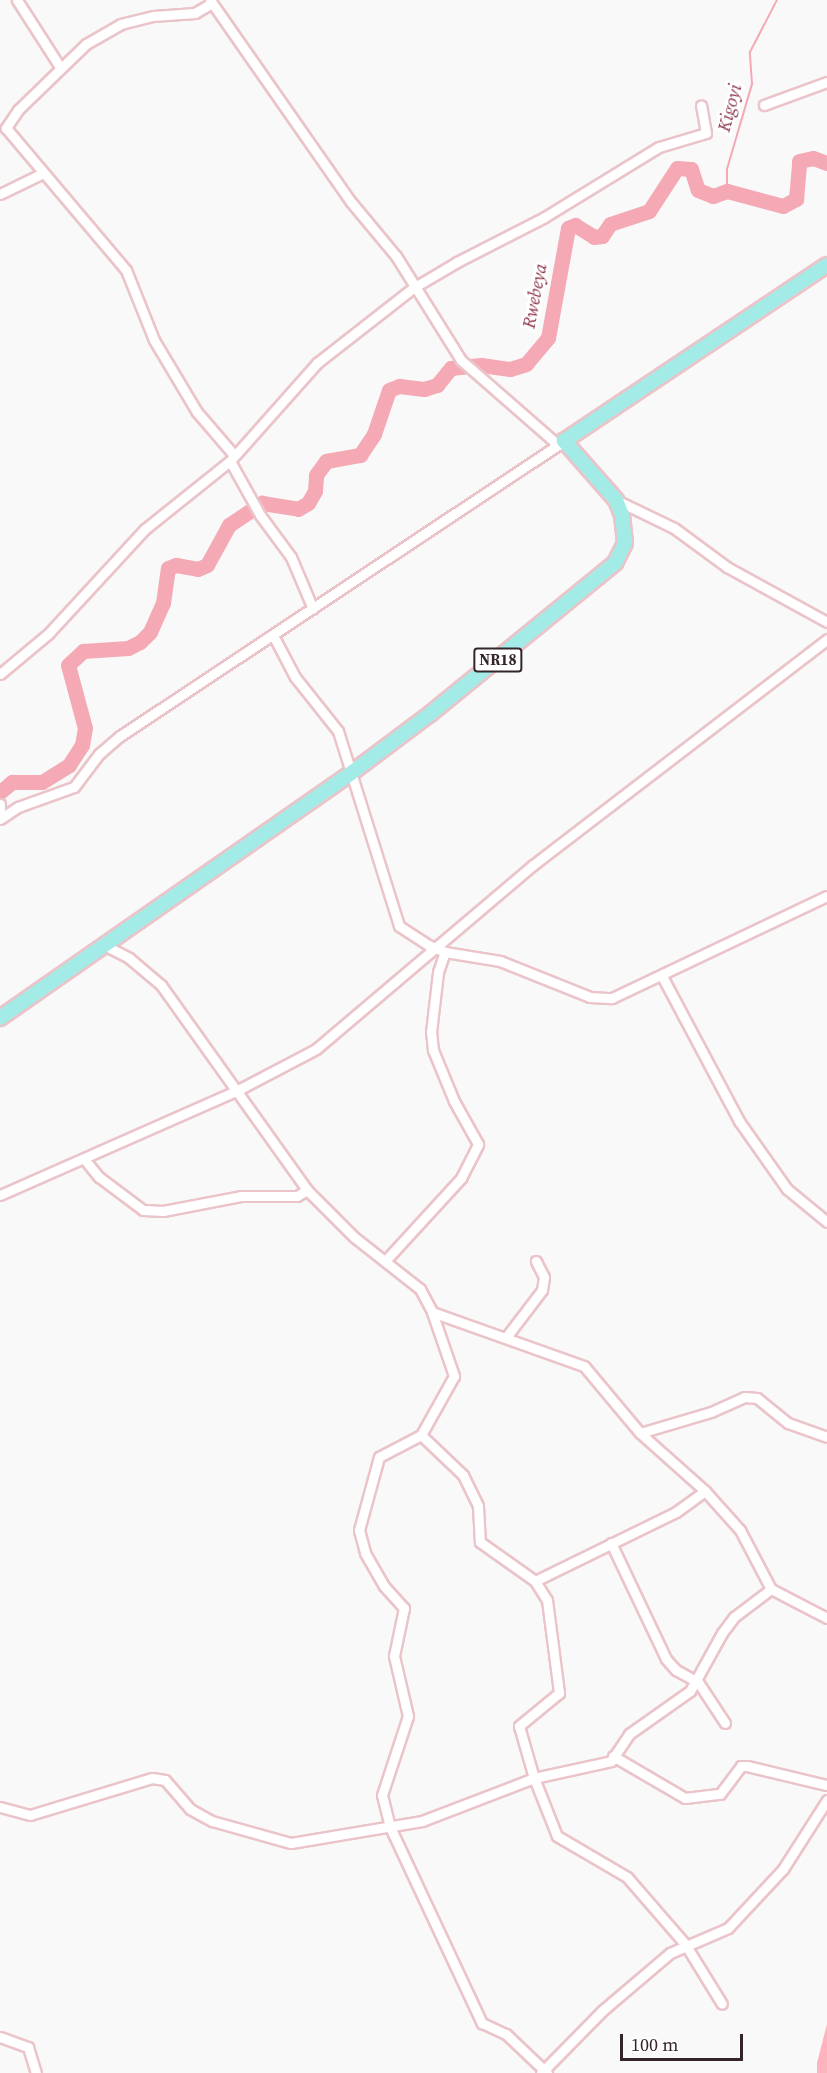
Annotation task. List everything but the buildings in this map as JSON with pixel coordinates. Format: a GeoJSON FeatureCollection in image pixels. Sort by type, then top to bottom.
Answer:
{"type":"FeatureCollection","features":[{"type":"Feature","properties":{"kind":"main road"},"geometry":{"type":"LineString","coordinates":[[561,443],[827,264]]}},
{"type":"Feature","properties":{"kind":"main road","name":"NR18"},"geometry":{"type":"LineString","coordinates":[[0,1018],[350,774],[466,686],[615,562],[625,543],[625,531],[616,500],[561,443]]}},
{"type":"Feature","properties":{"kind":"street"},"geometry":{"type":"LineString","coordinates":[[17,0],[60,67]]}},
{"type":"Feature","properties":{"kind":"street"},"geometry":{"type":"LineString","coordinates":[[0,819],[18,807],[74,787],[99,754],[120,736],[274,637],[561,443],[471,372],[461,360],[413,288],[396,256],[351,202],[211,1],[195,13],[153,16],[122,24],[86,44],[18,110],[3,130],[126,270],[154,340],[197,412],[232,458],[260,515],[291,556],[313,609]]}},
{"type":"Feature","properties":{"kind":"street"},"geometry":{"type":"LineString","coordinates":[[764,105],[827,82]]}},
{"type":"Feature","properties":{"kind":"street"},"geometry":{"type":"LineString","coordinates":[[0,674],[48,634],[145,529],[232,458],[311,369],[413,288],[543,218],[631,162],[659,147],[706,133],[701,105]]}},
{"type":"Feature","properties":{"kind":"street"},"geometry":{"type":"LineString","coordinates":[[0,194],[41,174]]}},
{"type":"Feature","properties":{"kind":"street"},"geometry":{"type":"LineString","coordinates":[[616,500],[674,528],[728,567],[827,622]]}},
{"type":"Feature","properties":{"kind":"street"},"geometry":{"type":"LineString","coordinates":[[274,637],[296,677],[338,731],[399,926],[442,950],[500,961],[601,999],[662,976],[827,896]]}},
{"type":"Feature","properties":{"kind":"street"},"geometry":{"type":"LineString","coordinates":[[0,1195],[86,1160],[237,1091],[316,1049],[442,950],[533,865],[827,639]]}},
{"type":"Feature","properties":{"kind":"street"},"geometry":{"type":"LineString","coordinates":[[0,804],[0,811]]}},
{"type":"Feature","properties":{"kind":"street"},"geometry":{"type":"LineString","coordinates":[[105,945],[129,958],[162,985],[307,1190],[354,1237],[420,1289],[432,1312],[454,1376],[421,1434],[379,1457],[359,1530],[365,1553],[384,1586],[404,1608],[394,1656],[408,1716],[383,1786],[390,1827],[482,2023],[506,2034],[544,2072],[603,2010],[685,1944],[728,1928],[783,1869],[827,1800]]}},
{"type":"Feature","properties":{"kind":"street"},"geometry":{"type":"LineString","coordinates":[[385,1261],[461,1178],[478,1144],[454,1101],[433,1050],[437,984],[442,950]]}},
{"type":"Feature","properties":{"kind":"street"},"geometry":{"type":"LineString","coordinates":[[662,976],[740,1121],[787,1189],[827,1222]]}},
{"type":"Feature","properties":{"kind":"street"},"geometry":{"type":"LineString","coordinates":[[86,1160],[99,1178],[143,1210],[163,1211],[241,1196],[297,1196],[307,1190]]}},
{"type":"Feature","properties":{"kind":"street"},"geometry":{"type":"LineString","coordinates":[[507,1336],[542,1290],[544,1278],[536,1261]]}},
{"type":"Feature","properties":{"kind":"street"},"geometry":{"type":"LineString","coordinates":[[432,1312],[507,1336],[584,1366],[640,1433],[705,1491],[740,1530],[771,1589],[827,1618]]}},
{"type":"Feature","properties":{"kind":"street"},"geometry":{"type":"LineString","coordinates":[[640,1433],[711,1412],[745,1397],[757,1398],[788,1423],[827,1437]]}},
{"type":"Feature","properties":{"kind":"street"},"geometry":{"type":"LineString","coordinates":[[421,1434],[463,1475],[472,1491],[478,1506],[480,1542],[535,1581],[547,1600],[560,1683],[559,1693],[519,1726],[534,1778],[557,1836],[627,1877],[685,1944],[722,2004]]}},
{"type":"Feature","properties":{"kind":"street"},"geometry":{"type":"LineString","coordinates":[[535,1581],[676,1512],[705,1491]]}},
{"type":"Feature","properties":{"kind":"street"},"geometry":{"type":"LineString","coordinates":[[611,1543],[656,1644],[676,1670],[698,1682],[725,1723]]}},
{"type":"Feature","properties":{"kind":"street"},"geometry":{"type":"LineString","coordinates":[[0,1807],[30,1815],[153,1778],[165,1780],[190,1809],[212,1821],[232,1824],[274,1840],[291,1843],[422,1821],[534,1778],[602,1764],[613,1756],[629,1734],[698,1682],[722,1633],[734,1617],[771,1589]]}},
{"type":"Feature","properties":{"kind":"street"},"geometry":{"type":"LineString","coordinates":[[613,1756],[685,1798],[720,1794],[741,1766],[827,1785]]}},
{"type":"Feature","properties":{"kind":"street"},"geometry":{"type":"LineString","coordinates":[[0,2037],[28,2047],[36,2073]]}},
{"type":"Feature","properties":{"kind":"shaded area"},"geometry":{"type":"Polygon","coordinates":[[[827,2024],[827,2073],[817,2073],[817,2063],[827,2024]]]}},
{"type":"Feature","properties":{"kind":"waterway","name":"Kigoyi"},"geometry":{"type":"LineString","coordinates":[[727,191],[727,169],[752,84],[750,52],[777,0]]}},
{"type":"Feature","properties":{"kind":"waterway","name":"Rwebeya"},"geometry":{"type":"LineString","coordinates":[[0,792],[12,782],[42,782],[69,765],[82,745],[85,728],[68,665],[83,651],[128,648],[140,642],[150,632],[163,603],[168,568],[176,565],[198,569],[207,565],[229,525],[262,503],[298,509],[308,503],[315,491],[316,475],[326,461],[360,455],[374,434],[389,390],[399,386],[424,389],[437,385],[451,368],[481,365],[510,369],[526,364],[548,338],[568,228],[575,225],[594,237],[602,236],[610,224],[649,211],[677,168],[691,169],[698,190],[713,196],[727,191],[783,206],[796,199],[799,161],[813,158],[827,163]]}}]}
